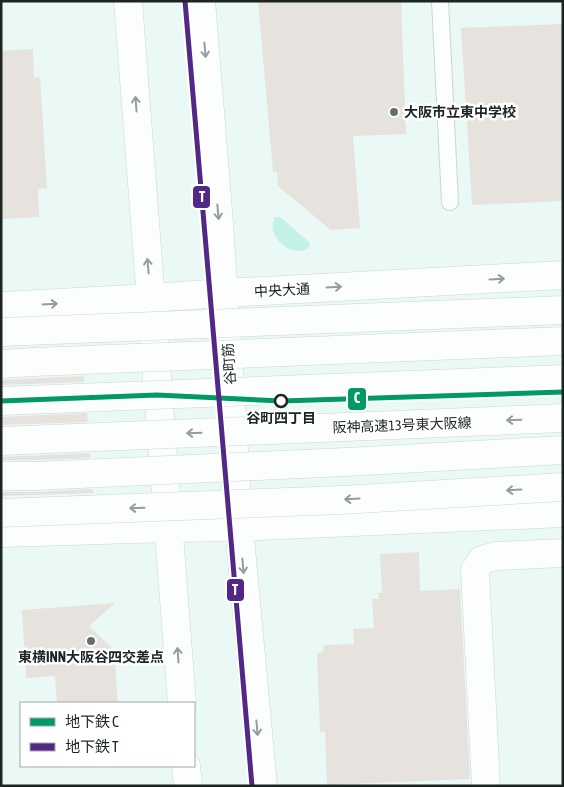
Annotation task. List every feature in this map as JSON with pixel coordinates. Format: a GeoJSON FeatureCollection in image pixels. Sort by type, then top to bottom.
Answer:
{"type":"FeatureCollection","features":[{"type":"Feature","properties":{"kind":"main road"},"geometry":{"type":"LineString","coordinates":[[128,1],[182,702]]}},
{"type":"Feature","properties":{"kind":"main road","name":"谷町筋"},"geometry":{"type":"LineString","coordinates":[[201,1],[224,293],[239,527],[263,786]]}},
{"type":"Feature","properties":{"kind":"main road","name":"中央大通"},"geometry":{"type":"LineString","coordinates":[[1,306],[563,275]]}},
{"type":"Feature","properties":{"kind":"main road"},"geometry":{"type":"LineString","coordinates":[[1,332],[563,310]]}},
{"type":"Feature","properties":{"kind":"main road"},"geometry":{"type":"LineString","coordinates":[[1,364],[563,341]]}},
{"type":"Feature","properties":{"kind":"main road"},"geometry":{"type":"LineString","coordinates":[[1,401],[563,379]]}},
{"type":"Feature","properties":{"kind":"main road","name":"阪神高速13号東大阪線"},"geometry":{"type":"LineString","coordinates":[[1,441],[563,418]]}},
{"type":"Feature","properties":{"kind":"main road"},"geometry":{"type":"LineString","coordinates":[[1,476],[346,462],[563,450]]}},
{"type":"Feature","properties":{"kind":"main road"},"geometry":{"type":"LineString","coordinates":[[1,513],[342,500],[563,487]]}},
{"type":"Feature","properties":{"kind":"main road"},"geometry":{"type":"LineString","coordinates":[[1,533],[239,527],[563,513]]}},
{"type":"Feature","properties":{"kind":"main road"},"geometry":{"type":"LineString","coordinates":[[486,786],[475,570],[482,560],[496,556],[563,553]]}},
{"type":"Feature","properties":{"kind":"main road"},"geometry":{"type":"LineString","coordinates":[[186,767],[188,786]]}},
{"type":"Feature","properties":{"kind":"lane"},"geometry":{"type":"LineString","coordinates":[[440,1],[450,202]]}},
{"type":"Feature","properties":{"kind":"green space"},"geometry":{"type":"Polygon","coordinates":[[[275,217],[280,217],[309,242],[310,246],[296,251],[282,245],[274,232],[273,224],[275,217]]]}},
{"type":"Feature","properties":{"kind":"building"},"geometry":{"type":"Polygon","coordinates":[[[258,1],[401,1],[406,134],[353,136],[360,228],[331,230],[278,186],[277,172],[273,172],[258,1]]]}},
{"type":"Feature","properties":{"kind":"building"},"geometry":{"type":"Polygon","coordinates":[[[563,24],[563,201],[472,205],[461,28],[563,24]]]}},
{"type":"Feature","properties":{"kind":"building"},"geometry":{"type":"Polygon","coordinates":[[[33,49],[34,78],[40,77],[47,188],[38,189],[39,217],[1,219],[1,51],[33,49]]]}},
{"type":"Feature","properties":{"kind":"building"},"geometry":{"type":"Polygon","coordinates":[[[84,376],[84,382],[1,385],[1,380],[84,376]]]}},
{"type":"Feature","properties":{"kind":"building"},"geometry":{"type":"Polygon","coordinates":[[[87,413],[88,422],[1,425],[1,417],[87,413]]]}},
{"type":"Feature","properties":{"kind":"building"},"geometry":{"type":"Polygon","coordinates":[[[90,453],[91,458],[1,460],[1,457],[90,453]]]}},
{"type":"Feature","properties":{"kind":"building"},"geometry":{"type":"Polygon","coordinates":[[[93,489],[93,493],[1,496],[1,492],[93,489]]]}},
{"type":"Feature","properties":{"kind":"building"},"geometry":{"type":"Polygon","coordinates":[[[419,552],[420,591],[460,589],[470,779],[327,785],[325,731],[320,732],[317,653],[323,652],[324,645],[354,644],[353,629],[374,628],[372,599],[379,599],[378,593],[382,593],[380,554],[419,552]]]}},
{"type":"Feature","properties":{"kind":"building"},"geometry":{"type":"Polygon","coordinates":[[[115,603],[89,626],[114,650],[118,702],[57,702],[55,676],[26,678],[22,610],[115,603]]]}},
{"type":"Feature","properties":{"kind":"metro line","name":"T"},"geometry":{"type":"LineString","coordinates":[[185,1],[252,786]]}},
{"type":"Feature","properties":{"kind":"metro line","name":"C"},"geometry":{"type":"LineString","coordinates":[[1,401],[157,395],[282,401],[563,392]]}},
{"type":"Feature","properties":{"kind":"place","name":"大阪市立東中学校"},"geometry":{"type":"Point","coordinates":[394,112]}},
{"type":"Feature","properties":{"kind":"place","name":"谷町四丁目"},"geometry":{"type":"Point","coordinates":[281,401]}},
{"type":"Feature","properties":{"kind":"place","name":"東横INN大阪谷四交差点"},"geometry":{"type":"Point","coordinates":[91,641]}}]}
